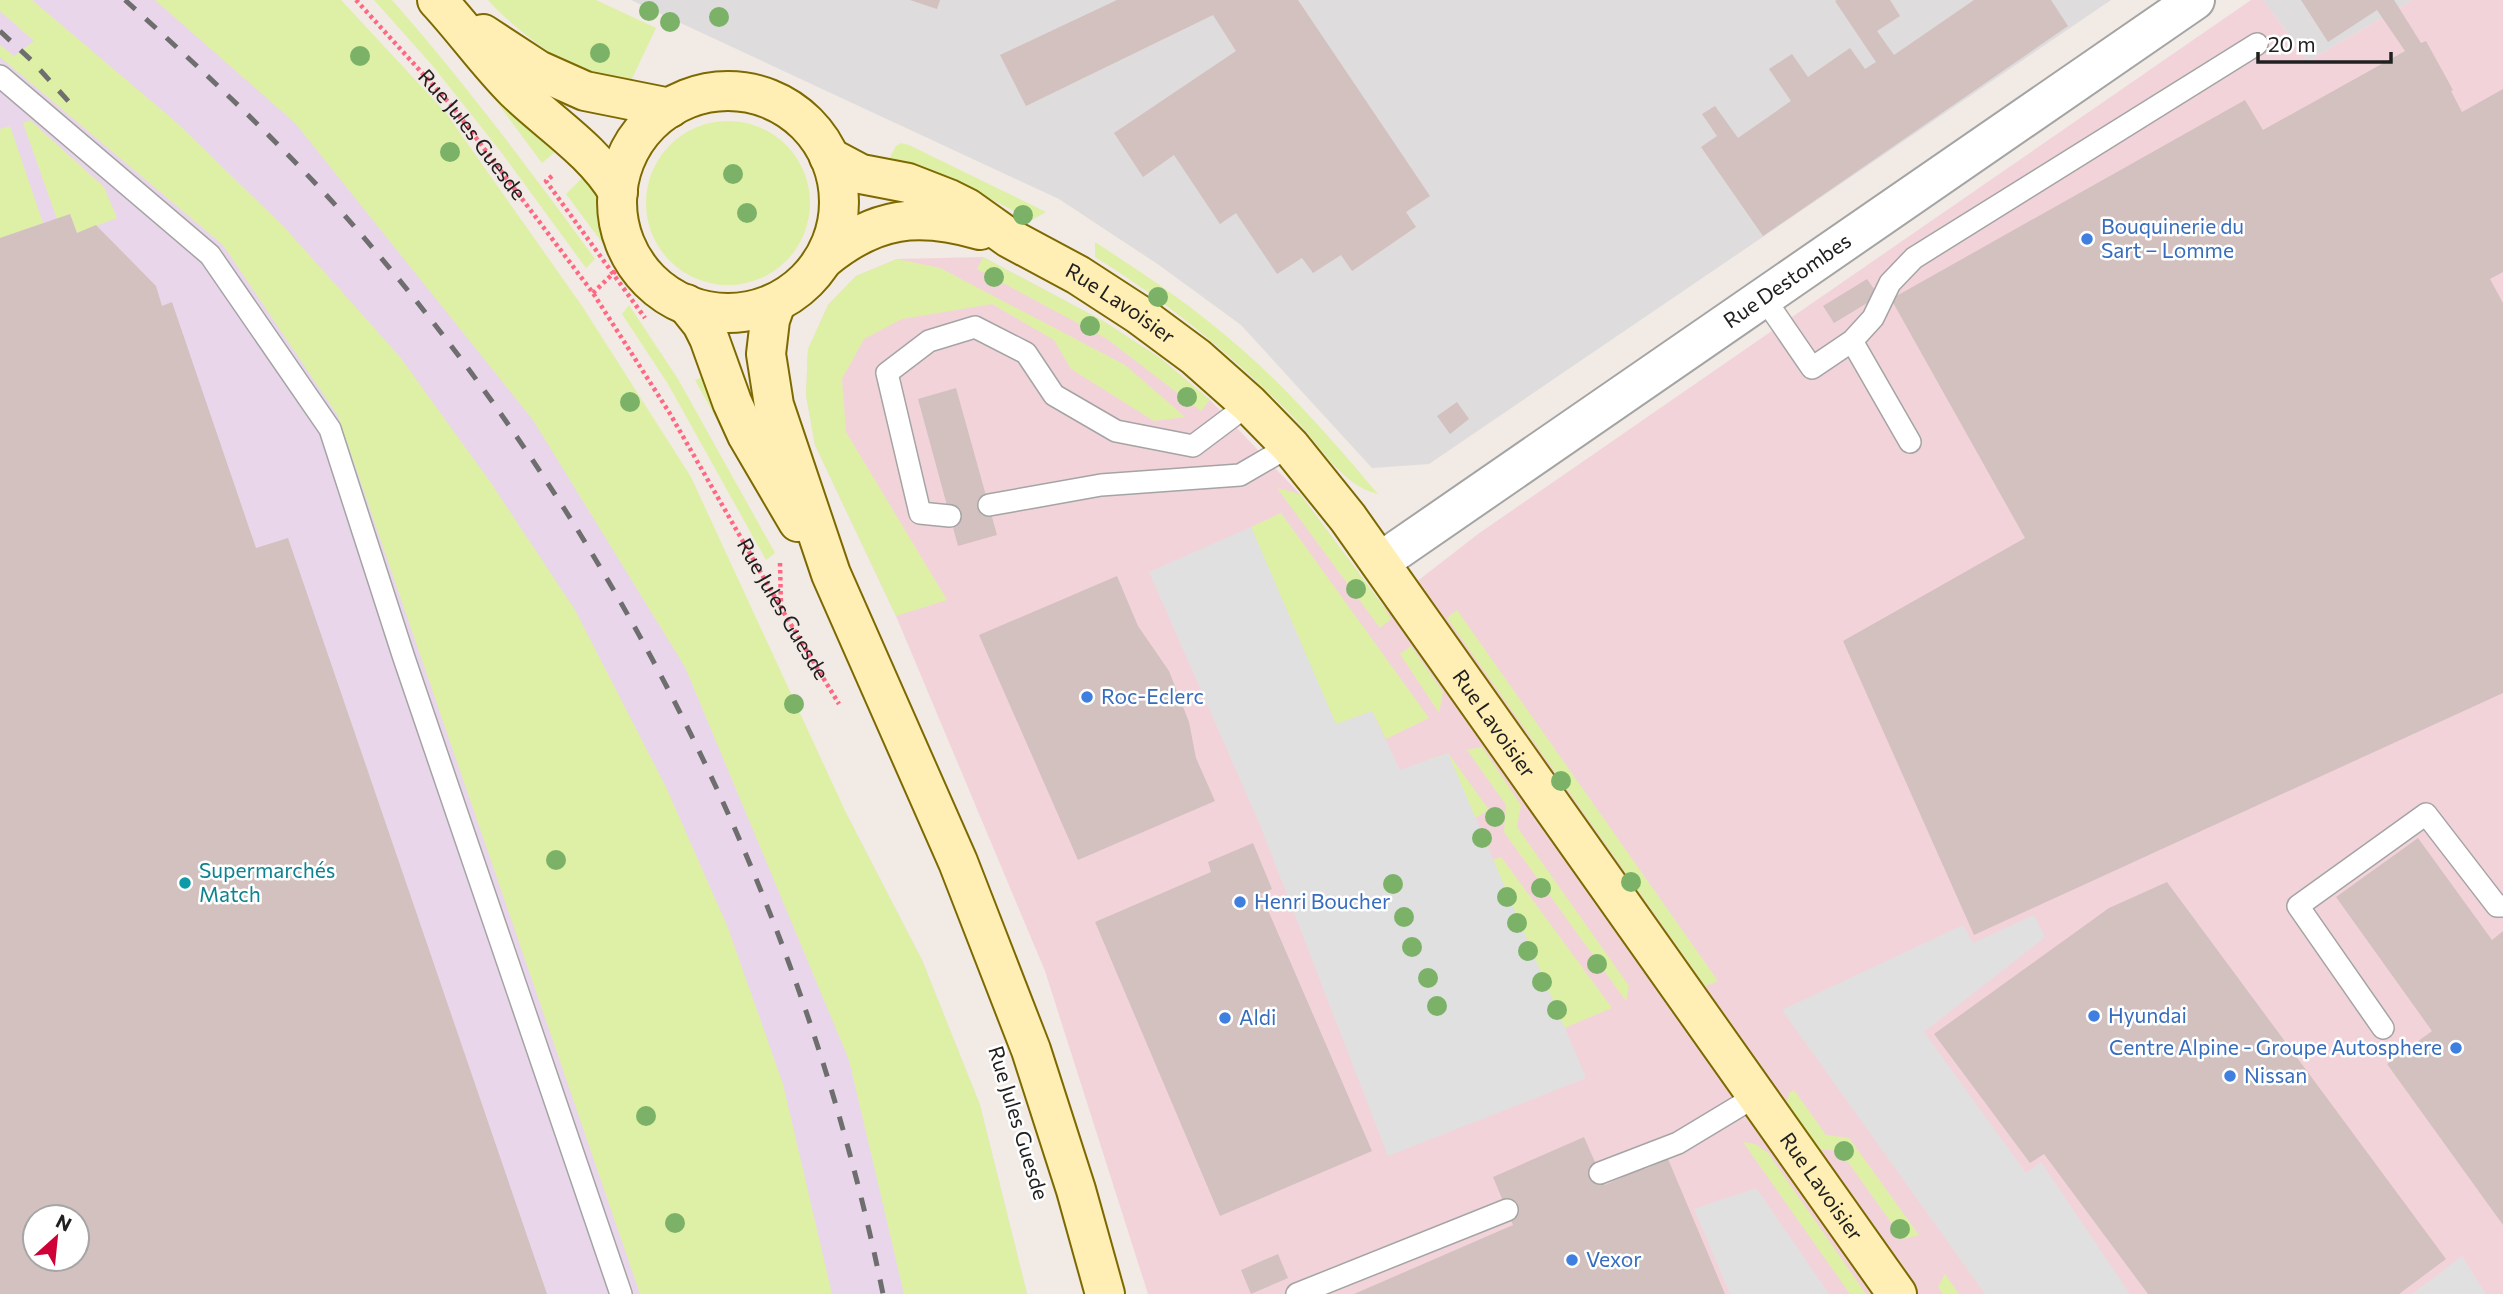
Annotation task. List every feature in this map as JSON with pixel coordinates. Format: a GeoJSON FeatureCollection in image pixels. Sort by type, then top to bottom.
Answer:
{"type":"FeatureCollection","features":[{"type":"Feature","properties":{"kind":"street","name":"Rue Destombes"},"geometry":{"type":"LineString","coordinates":[[1380,562],[2195,0]]}},
{"type":"Feature","properties":{"kind":"street"},"geometry":{"type":"LineString","coordinates":[[439,2],[519,58],[562,81],[585,91],[670,108]]}},
{"type":"Feature","properties":{"kind":"street"},"geometry":{"type":"LineString","coordinates":[[439,2],[499,74],[597,162],[618,192]]}},
{"type":"Feature","properties":{"kind":"street"},"geometry":{"type":"LineString","coordinates":[[743,92],[761,97],[794,114],[808,126],[829,157],[835,173],[839,208],[835,234],[824,259],[803,284],[776,303],[759,309],[722,313],[686,304],[622,265],[618,192],[626,158],[656,118],[670,108],[714,93],[743,92]]}},
{"type":"Feature","properties":{"kind":"street","name":"Rue Lavoisier"},"geometry":{"type":"LineString","coordinates":[[829,157],[861,174],[908,183],[950,199],[1009,238],[1078,275],[1138,314],[1196,357],[1249,404],[1290,446],[1380,562],[1896,1294]]}},
{"type":"Feature","properties":{"kind":"street","name":"Rue Lavoisier"},"geometry":{"type":"LineString","coordinates":[[824,259],[846,241],[876,227],[916,219],[954,223],[1009,238]]}},
{"type":"Feature","properties":{"kind":"street","name":"Rue Jules Guesde"},"geometry":{"type":"LineString","coordinates":[[776,303],[767,337],[769,382],[774,405],[831,574],[989,937],[1054,1118],[1105,1294]]}},
{"type":"Feature","properties":{"kind":"street","name":"Rue Jules Guesde"},"geometry":{"type":"LineString","coordinates":[[686,304],[709,338],[732,402],[764,466],[831,574]]}},
{"type":"Feature","properties":{"kind":"lane"},"geometry":{"type":"LineString","coordinates":[[1764,298],[1812,368],[1852,341],[1873,318],[1890,283],[1914,258],[2258,44]]}},
{"type":"Feature","properties":{"kind":"lane"},"geometry":{"type":"LineString","coordinates":[[0,76],[210,255],[330,429],[404,658],[621,1294]]}},
{"type":"Feature","properties":{"kind":"lane"},"geometry":{"type":"LineString","coordinates":[[950,516],[920,513],[887,373],[929,341],[975,327],[1026,353],[1054,395],[1116,431],[1193,446],[1249,404]]}},
{"type":"Feature","properties":{"kind":"lane"},"geometry":{"type":"LineString","coordinates":[[1852,341],[1910,442]]}},
{"type":"Feature","properties":{"kind":"lane"},"geometry":{"type":"LineString","coordinates":[[989,505],[1101,485],[1240,475],[1290,446]]}},
{"type":"Feature","properties":{"kind":"lane"},"geometry":{"type":"LineString","coordinates":[[2384,1028],[2298,906],[2426,814],[2497,906],[2503,906]]}},
{"type":"Feature","properties":{"kind":"lane"},"geometry":{"type":"LineString","coordinates":[[1600,1172],[1678,1143],[1756,1096]]}},
{"type":"Feature","properties":{"kind":"lane"},"geometry":{"type":"LineString","coordinates":[[1297,1294],[1507,1210]]}},
{"type":"Feature","properties":{"kind":"path","name":"Rue Jules Guesde"},"geometry":{"type":"LineString","coordinates":[[356,0],[452,106],[593,293],[669,412],[844,712]]}},
{"type":"Feature","properties":{"kind":"path"},"geometry":{"type":"LineString","coordinates":[[583,149],[546,181],[622,265],[649,324]]}},
{"type":"Feature","properties":{"kind":"path"},"geometry":{"type":"LineString","coordinates":[[593,293],[622,265]]}},
{"type":"Feature","properties":{"kind":"shaded area"},"geometry":{"type":"Polygon","coordinates":[[[0,0],[275,0],[847,815],[922,960],[980,1105],[1027,1294],[0,1294],[0,0]]]}},
{"type":"Feature","properties":{"kind":"shaded area"},"geometry":{"type":"Polygon","coordinates":[[[631,0],[2111,0],[1429,464],[1372,468],[1241,325],[1159,265],[1059,199],[631,0]]]}},
{"type":"Feature","properties":{"kind":"shaded area"},"geometry":{"type":"Polygon","coordinates":[[[2251,0],[2263,0],[2308,61],[2413,0],[2503,0],[2503,1294],[1148,1294],[1045,971],[896,616],[815,445],[806,395],[808,350],[828,305],[856,276],[897,259],[983,257],[1103,321],[1160,358],[1210,400],[1300,494],[1384,607],[1478,534],[2251,0]]]}},
{"type":"Feature","properties":{"kind":"shaded area"},"geometry":{"type":"Polygon","coordinates":[[[2263,0],[2413,0],[2308,61],[2263,0]]]}},
{"type":"Feature","properties":{"kind":"shaded area"},"geometry":{"type":"Polygon","coordinates":[[[1251,527],[1336,724],[1372,711],[1400,770],[1448,753],[1586,1078],[1388,1156],[1260,825],[1149,572],[1251,527]]]}},
{"type":"Feature","properties":{"kind":"shaded area"},"geometry":{"type":"Polygon","coordinates":[[[2034,915],[2045,937],[1924,1032],[2026,1173],[2041,1162],[2130,1294],[1985,1294],[1782,1010],[1963,925],[1973,943],[2034,915]]]}},
{"type":"Feature","properties":{"kind":"shaded area"},"geometry":{"type":"Polygon","coordinates":[[[1756,1188],[1829,1294],[1730,1294],[1694,1209],[1756,1188]]]}},
{"type":"Feature","properties":{"kind":"shaded area"},"geometry":{"type":"Polygon","coordinates":[[[2462,1256],[2486,1294],[2412,1294],[2462,1256]]]}},
{"type":"Feature","properties":{"kind":"green space"},"geometry":{"type":"Polygon","coordinates":[[[0,0],[32,0],[176,122],[286,229],[400,357],[491,483],[575,610],[666,787],[728,928],[783,1084],[832,1294],[640,1294],[338,416],[223,245],[0,57],[0,45],[14,56],[34,41],[0,11],[0,0]]]}},
{"type":"Feature","properties":{"kind":"green space"},"geometry":{"type":"Polygon","coordinates":[[[155,0],[341,0],[446,113],[582,306],[691,477],[847,815],[922,960],[980,1105],[1027,1294],[904,1294],[849,1060],[685,667],[533,420],[295,123],[155,0]]]}},
{"type":"Feature","properties":{"kind":"green space"},"geometry":{"type":"Polygon","coordinates":[[[374,0],[392,0],[471,95],[595,259],[586,268],[501,152],[432,65],[374,0]]]}},
{"type":"Feature","properties":{"kind":"green space"},"geometry":{"type":"Polygon","coordinates":[[[488,0],[596,0],[656,28],[629,85],[603,80],[573,67],[526,35],[488,0]]]}},
{"type":"Feature","properties":{"kind":"green space"},"geometry":{"type":"Polygon","coordinates":[[[476,74],[561,147],[542,163],[476,74]]]}},
{"type":"Feature","properties":{"kind":"green space"},"geometry":{"type":"Polygon","coordinates":[[[30,120],[104,187],[117,218],[77,233],[70,214],[57,219],[23,123],[30,120]]]}},
{"type":"Feature","properties":{"kind":"green space"},"geometry":{"type":"Polygon","coordinates":[[[728,121],[759,127],[786,145],[804,172],[810,203],[804,234],[786,261],[759,279],[728,285],[697,279],[670,261],[652,234],[646,203],[652,172],[670,145],[697,127],[728,121]]]}},
{"type":"Feature","properties":{"kind":"green space"},"geometry":{"type":"Polygon","coordinates":[[[10,126],[43,223],[0,238],[0,129],[10,126]]]}},
{"type":"Feature","properties":{"kind":"green space"},"geometry":{"type":"Polygon","coordinates":[[[901,143],[1046,212],[1032,220],[971,189],[886,165],[896,146],[901,143]]]}},
{"type":"Feature","properties":{"kind":"green space"},"geometry":{"type":"Polygon","coordinates":[[[588,172],[597,190],[604,245],[566,194],[588,172]]]}},
{"type":"Feature","properties":{"kind":"green space"},"geometry":{"type":"Polygon","coordinates":[[[1095,242],[1186,304],[1238,346],[1293,398],[1378,494],[1365,490],[1342,473],[1288,412],[1217,346],[1149,293],[1095,257],[1095,242]]]}},
{"type":"Feature","properties":{"kind":"green space"},"geometry":{"type":"Polygon","coordinates":[[[983,257],[1103,321],[1160,358],[1210,400],[1201,411],[1107,339],[977,269],[983,257]]]}},
{"type":"Feature","properties":{"kind":"green space"},"geometry":{"type":"Polygon","coordinates":[[[897,259],[940,268],[1125,365],[1185,417],[1154,421],[1071,369],[1054,340],[992,304],[902,319],[864,339],[842,379],[846,432],[947,600],[896,616],[815,445],[806,395],[808,349],[828,305],[856,276],[897,259]]]}},
{"type":"Feature","properties":{"kind":"green space"},"geometry":{"type":"Polygon","coordinates":[[[629,305],[678,379],[775,553],[766,560],[668,384],[622,314],[629,305]]]}},
{"type":"Feature","properties":{"kind":"green space"},"geometry":{"type":"Polygon","coordinates":[[[708,375],[761,499],[695,380],[708,375]]]}},
{"type":"Feature","properties":{"kind":"green space"},"geometry":{"type":"Polygon","coordinates":[[[1277,488],[1300,494],[1384,607],[1391,619],[1380,628],[1277,488]]]}},
{"type":"Feature","properties":{"kind":"green space"},"geometry":{"type":"Polygon","coordinates":[[[1281,513],[1429,718],[1386,739],[1372,711],[1336,725],[1251,527],[1281,513]]]}},
{"type":"Feature","properties":{"kind":"green space"},"geometry":{"type":"Polygon","coordinates":[[[1457,610],[1718,981],[1705,986],[1447,618],[1457,610]]]}},
{"type":"Feature","properties":{"kind":"green space"},"geometry":{"type":"Polygon","coordinates":[[[1411,646],[1443,692],[1439,713],[1400,654],[1411,646]]]}},
{"type":"Feature","properties":{"kind":"green space"},"geometry":{"type":"Polygon","coordinates":[[[1482,747],[1521,805],[1517,827],[1629,986],[1626,1001],[1504,832],[1506,805],[1467,750],[1482,747]]]}},
{"type":"Feature","properties":{"kind":"green space"},"geometry":{"type":"Polygon","coordinates":[[[1448,753],[1489,810],[1475,818],[1465,795],[1427,760],[1448,753]]]}},
{"type":"Feature","properties":{"kind":"green space"},"geometry":{"type":"Polygon","coordinates":[[[1501,857],[1612,1008],[1564,1028],[1493,860],[1501,857]]]}},
{"type":"Feature","properties":{"kind":"green space"},"geometry":{"type":"Polygon","coordinates":[[[1794,1090],[1826,1135],[1849,1138],[1919,1235],[1903,1239],[1840,1151],[1820,1149],[1787,1103],[1789,1093],[1794,1090]]]}},
{"type":"Feature","properties":{"kind":"green space"},"geometry":{"type":"Polygon","coordinates":[[[1743,1142],[1755,1144],[1768,1153],[1866,1294],[1850,1294],[1743,1142]]]}},
{"type":"Feature","properties":{"kind":"green space"},"geometry":{"type":"Polygon","coordinates":[[[1945,1274],[1959,1294],[1943,1294],[1938,1287],[1945,1274]]]}},
{"type":"Feature","properties":{"kind":"building"},"geometry":{"type":"Polygon","coordinates":[[[910,0],[940,0],[937,9],[910,0]]]}},
{"type":"Feature","properties":{"kind":"building"},"geometry":{"type":"Polygon","coordinates":[[[1117,0],[1298,0],[1430,196],[1406,212],[1416,227],[1352,271],[1341,255],[1313,273],[1302,258],[1277,274],[1236,213],[1220,224],[1174,155],[1143,177],[1114,133],[1236,51],[1213,15],[1026,106],[1000,55],[1117,0]]]}},
{"type":"Feature","properties":{"kind":"building"},"geometry":{"type":"Polygon","coordinates":[[[1890,0],[1900,16],[1877,31],[1894,55],[1974,0],[2051,0],[2068,26],[1763,236],[1701,147],[1717,136],[1702,114],[1715,106],[1738,138],[1791,101],[1769,69],[1792,54],[1808,77],[1850,48],[1865,69],[1876,62],[1835,1],[1890,0]]]}},
{"type":"Feature","properties":{"kind":"building"},"geometry":{"type":"Polygon","coordinates":[[[2301,0],[2394,0],[2421,43],[2426,41],[2462,112],[2503,89],[2503,272],[2490,279],[2503,303],[2503,693],[1974,935],[1843,641],[2025,538],[1891,299],[2245,100],[2263,130],[2405,51],[2377,10],[2328,42],[2301,0]]]}},
{"type":"Feature","properties":{"kind":"building","name":"Supermarchés Match"},"geometry":{"type":"Polygon","coordinates":[[[70,214],[77,233],[96,225],[156,286],[162,306],[172,302],[256,548],[288,538],[547,1294],[0,1294],[0,238],[70,214]]]}},
{"type":"Feature","properties":{"kind":"building"},"geometry":{"type":"Polygon","coordinates":[[[1867,279],[1879,296],[1834,323],[1823,306],[1867,279]]]}},
{"type":"Feature","properties":{"kind":"building"},"geometry":{"type":"Polygon","coordinates":[[[956,388],[997,535],[958,546],[918,399],[956,388]]]}},
{"type":"Feature","properties":{"kind":"building"},"geometry":{"type":"Polygon","coordinates":[[[1457,402],[1469,419],[1450,434],[1437,416],[1457,402]]]}},
{"type":"Feature","properties":{"kind":"building","name":"Roc-Eclerc"},"geometry":{"type":"Polygon","coordinates":[[[1117,576],[1138,626],[1169,671],[1189,722],[1196,758],[1215,801],[1078,860],[979,635],[1117,576]]]}},
{"type":"Feature","properties":{"kind":"building","name":"Centre Alpine - Groupe Autosphere"},"geometry":{"type":"Polygon","coordinates":[[[2418,838],[2492,940],[2503,931],[2503,1225],[2387,1064],[2432,1031],[2336,897],[2418,838]]]}},
{"type":"Feature","properties":{"kind":"building","name":"Aldi"},"geometry":{"type":"Polygon","coordinates":[[[1253,843],[1272,889],[1261,894],[1372,1151],[1220,1216],[1095,922],[1211,872],[1208,862],[1253,843]]]}},
{"type":"Feature","properties":{"kind":"building","name":"Nissan"},"geometry":{"type":"Polygon","coordinates":[[[2167,882],[2446,1259],[2399,1294],[2148,1294],[2044,1154],[2030,1163],[1934,1034],[2109,908],[2167,882]]]}},
{"type":"Feature","properties":{"kind":"building","name":"Vexor"},"geometry":{"type":"Polygon","coordinates":[[[1584,1137],[1605,1185],[1642,1164],[1645,1169],[1668,1159],[1725,1294],[1354,1294],[1513,1225],[1493,1177],[1584,1137]]]}},
{"type":"Feature","properties":{"kind":"building"},"geometry":{"type":"Polygon","coordinates":[[[1278,1254],[1288,1278],[1251,1294],[1241,1270],[1278,1254]]]}},
{"type":"Feature","properties":{"kind":"railway"},"geometry":{"type":"LineString","coordinates":[[125,0],[235,102],[339,209],[437,327],[527,451],[608,581],[682,716],[746,856],[802,999],[847,1145],[883,1294]]}},
{"type":"Feature","properties":{"kind":"railway"},"geometry":{"type":"LineString","coordinates":[[0,31],[70,103]]}},
{"type":"Feature","properties":{"kind":"place","name":"Bouquinerie du Sart – Lomme"},"geometry":{"type":"Point","coordinates":[2087,239]}},
{"type":"Feature","properties":{"kind":"place","name":"Roc-Eclerc"},"geometry":{"type":"Point","coordinates":[1087,697]}},
{"type":"Feature","properties":{"kind":"place","name":"Supermarchés Match"},"geometry":{"type":"Point","coordinates":[185,883]}},
{"type":"Feature","properties":{"kind":"place","name":"Henri Boucher"},"geometry":{"type":"Point","coordinates":[1240,902]}},
{"type":"Feature","properties":{"kind":"place","name":"Hyundai"},"geometry":{"type":"Point","coordinates":[2094,1016]}},
{"type":"Feature","properties":{"kind":"place","name":"Aldi"},"geometry":{"type":"Point","coordinates":[1225,1018]}},
{"type":"Feature","properties":{"kind":"place","name":"Centre Alpine - Groupe Autosphere"},"geometry":{"type":"Point","coordinates":[2456,1048]}},
{"type":"Feature","properties":{"kind":"place","name":"Nissan"},"geometry":{"type":"Point","coordinates":[2230,1076]}},
{"type":"Feature","properties":{"kind":"place","name":"Vexor"},"geometry":{"type":"Point","coordinates":[1572,1260]}}]}
